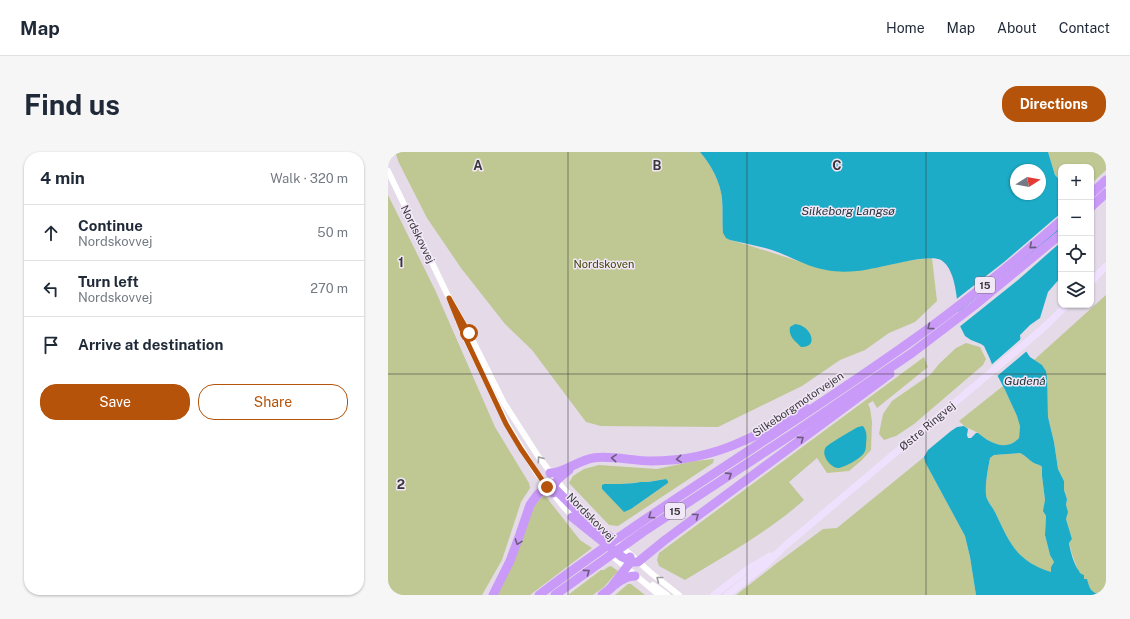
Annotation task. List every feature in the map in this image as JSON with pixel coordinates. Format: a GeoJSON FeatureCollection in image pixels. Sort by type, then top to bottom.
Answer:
{"type":"FeatureCollection","features":[{"type":"Feature","properties":{"kind":"highway"},"geometry":{"type":"LineString","coordinates":[[1094,191],[1106,180]]}},
{"type":"Feature","properties":{"kind":"highway"},"geometry":{"type":"LineString","coordinates":[[1094,204],[1106,193]]}},
{"type":"Feature","properties":{"kind":"highway","name":"Silkeborgmotorvejen"},"geometry":{"type":"LineString","coordinates":[[539,595],[637,525],[906,345],[1002,271],[1058,224]]}},
{"type":"Feature","properties":{"kind":"highway","name":"15"},"geometry":{"type":"LineString","coordinates":[[913,355],[932,343],[975,305],[1059,236]]}},
{"type":"Feature","properties":{"kind":"highway"},"geometry":{"type":"LineString","coordinates":[[606,592],[627,559],[671,535],[913,355]]}},
{"type":"Feature","properties":{"kind":"highway","name":"Silkeborgmotorvejen"},"geometry":{"type":"LineString","coordinates":[[555,595],[643,532],[797,431],[893,365],[913,355]]}},
{"type":"Feature","properties":{"kind":"highway"},"geometry":{"type":"LineString","coordinates":[[550,473],[556,473],[577,463],[593,458],[651,461],[683,459],[715,452],[743,442],[769,428],[888,357]]}},
{"type":"Feature","properties":{"kind":"highway"},"geometry":{"type":"LineString","coordinates":[[493,595],[510,561],[530,505],[538,494],[553,488],[577,463]]}},
{"type":"Feature","properties":{"kind":"highway"},"geometry":{"type":"LineString","coordinates":[[553,488],[580,513],[594,530],[627,559]]}},
{"type":"Feature","properties":{"kind":"highway"},"geometry":{"type":"LineString","coordinates":[[572,517],[614,540]]}},
{"type":"Feature","properties":{"kind":"highway"},"geometry":{"type":"LineString","coordinates":[[606,592],[628,576],[635,576]]}},
{"type":"Feature","properties":{"kind":"main road"},"geometry":{"type":"LineString","coordinates":[[1094,279],[1106,266]]}},
{"type":"Feature","properties":{"kind":"main road","name":"Østre Ringvej"},"geometry":{"type":"LineString","coordinates":[[727,595],[765,565],[786,544],[1041,330],[1064,308]]}},
{"type":"Feature","properties":{"kind":"main road","name":"Østre Ringvej"},"geometry":{"type":"LineString","coordinates":[[714,595],[786,544]]}},
{"type":"Feature","properties":{"kind":"main road"},"geometry":{"type":"LineString","coordinates":[[720,595],[748,570]]}},
{"type":"Feature","properties":{"kind":"street","name":"Nordskovvej"},"geometry":{"type":"LineString","coordinates":[[388,171],[449,298],[464,335],[506,424],[521,449],[553,488],[572,517]]}},
{"type":"Feature","properties":{"kind":"street","name":"Nordskovvej"},"geometry":{"type":"LineString","coordinates":[[449,298],[469,333],[504,403],[527,441],[550,473],[553,488]]}},
{"type":"Feature","properties":{"kind":"street","name":"Nordskovvej"},"geometry":{"type":"LineString","coordinates":[[614,540],[627,559],[635,576],[660,595]]}},
{"type":"Feature","properties":{"kind":"street","name":"Nordskovvej"},"geometry":{"type":"LineString","coordinates":[[627,559],[679,595]]}},
{"type":"Feature","properties":{"kind":"street"},"geometry":{"type":"LineString","coordinates":[[635,576],[656,587],[667,595]]}},
{"type":"Feature","properties":{"kind":"green space","name":"Nordskoven"},"geometry":{"type":"Polygon","coordinates":[[[395,152],[700,152],[708,162],[717,179],[722,198],[723,233],[730,240],[826,270],[932,258],[937,301],[915,322],[889,333],[865,350],[840,360],[802,386],[718,427],[601,426],[586,422],[532,350],[505,324],[461,268],[427,218],[395,152]]]}},
{"type":"Feature","properties":{"kind":"green space"},"geometry":{"type":"Polygon","coordinates":[[[1048,152],[1106,152],[1106,170],[1094,181],[1094,164],[1058,164],[1058,178],[1055,175],[1048,152]]]}},
{"type":"Feature","properties":{"kind":"green space"},"geometry":{"type":"Polygon","coordinates":[[[388,195],[436,292],[495,427],[529,483],[530,488],[521,502],[502,560],[482,595],[388,595],[388,195]]]}},
{"type":"Feature","properties":{"kind":"green space"},"geometry":{"type":"Polygon","coordinates":[[[1106,295],[1106,595],[1099,595],[1093,592],[1089,587],[1087,579],[1084,579],[1078,571],[1072,554],[1069,543],[1072,539],[1066,519],[1067,499],[1064,490],[1064,481],[1058,469],[1048,417],[1046,371],[1042,365],[1034,360],[1092,308],[1094,308],[1094,306],[1106,295]]]}},
{"type":"Feature","properties":{"kind":"green space"},"geometry":{"type":"Polygon","coordinates":[[[966,343],[980,347],[986,359],[983,365],[914,424],[896,436],[884,440],[879,434],[883,414],[892,401],[931,374],[956,348],[966,343]]]}},
{"type":"Feature","properties":{"kind":"green space"},"geometry":{"type":"Polygon","coordinates":[[[924,357],[928,367],[877,408],[873,401],[868,404],[872,422],[871,450],[849,471],[827,473],[817,458],[789,482],[804,500],[761,533],[685,580],[659,566],[657,560],[659,553],[924,357]]]}},
{"type":"Feature","properties":{"kind":"green space"},"geometry":{"type":"Polygon","coordinates":[[[1003,386],[1019,420],[1020,426],[1019,438],[1012,444],[1008,445],[996,444],[961,424],[959,421],[1003,386]]]}},
{"type":"Feature","properties":{"kind":"green space"},"geometry":{"type":"Polygon","coordinates":[[[1020,453],[1025,455],[1035,464],[1042,467],[1045,500],[1044,513],[1046,516],[1045,535],[1050,555],[1054,562],[1051,567],[1051,573],[1030,563],[1016,551],[1006,535],[986,495],[986,481],[990,458],[994,455],[1020,453]]]}},
{"type":"Feature","properties":{"kind":"green space"},"geometry":{"type":"Polygon","coordinates":[[[924,457],[925,462],[965,536],[976,595],[736,595],[823,529],[837,528],[924,457]]]}},
{"type":"Feature","properties":{"kind":"green space"},"geometry":{"type":"Polygon","coordinates":[[[714,459],[713,463],[618,526],[609,525],[569,483],[573,476],[584,469],[599,465],[657,469],[695,461],[714,459]],[[666,479],[648,482],[604,484],[602,489],[624,511],[631,509],[668,483],[666,479]]]}},
{"type":"Feature","properties":{"kind":"green space"},"geometry":{"type":"Polygon","coordinates":[[[544,496],[580,540],[592,548],[530,595],[496,595],[534,506],[544,496]]]}},
{"type":"Feature","properties":{"kind":"green space"},"geometry":{"type":"Polygon","coordinates":[[[611,566],[618,571],[604,587],[593,595],[568,595],[601,570],[611,566]]]}},
{"type":"Feature","properties":{"kind":"green space"},"geometry":{"type":"Polygon","coordinates":[[[628,584],[631,584],[645,595],[615,595],[628,584]]]}},
{"type":"Feature","properties":{"kind":"water","name":"Silkeborg Langsø"},"geometry":{"type":"Polygon","coordinates":[[[700,152],[1048,152],[1055,175],[1058,178],[1058,280],[1048,292],[1040,318],[1020,335],[1021,344],[1030,357],[1042,365],[1046,371],[1048,417],[1058,469],[1064,481],[1064,490],[1067,499],[1066,505],[1068,512],[1066,519],[1072,539],[1069,543],[1070,549],[1079,572],[1084,575],[1084,579],[1087,579],[1093,592],[1099,595],[976,595],[965,536],[925,462],[924,457],[928,450],[957,427],[964,426],[968,429],[968,438],[971,438],[978,433],[993,443],[1009,445],[1019,438],[1020,426],[1017,416],[984,346],[965,336],[960,326],[956,290],[951,272],[947,265],[941,260],[934,258],[901,262],[865,270],[849,272],[834,271],[819,269],[772,250],[730,240],[726,238],[723,233],[721,192],[711,168],[700,152]],[[1020,453],[994,455],[990,458],[986,481],[986,495],[1016,550],[1030,563],[1051,572],[1051,567],[1054,562],[1050,555],[1045,535],[1046,516],[1043,511],[1045,500],[1042,467],[1032,462],[1020,453]]]}},
{"type":"Feature","properties":{"kind":"water"},"geometry":{"type":"Polygon","coordinates":[[[795,324],[801,325],[809,332],[812,340],[807,346],[801,347],[791,336],[790,327],[795,324]]]}},
{"type":"Feature","properties":{"kind":"water"},"geometry":{"type":"Polygon","coordinates":[[[863,426],[867,437],[864,453],[856,460],[844,466],[838,468],[832,466],[824,454],[826,447],[858,427],[863,426]]]}},
{"type":"Feature","properties":{"kind":"water"},"geometry":{"type":"Polygon","coordinates":[[[666,479],[668,483],[631,509],[624,512],[602,489],[602,485],[604,484],[648,482],[666,479]]]}},
{"type":"Feature","properties":{"kind":"pier"},"geometry":{"type":"Polygon","coordinates":[[[1058,216],[1058,228],[956,312],[954,301],[1004,262],[1058,216]]]}},
{"type":"Feature","properties":{"kind":"pier"},"geometry":{"type":"Polygon","coordinates":[[[1058,231],[1058,245],[1018,280],[958,328],[956,314],[1058,231]]]}},
{"type":"Feature","properties":{"kind":"pier"},"geometry":{"type":"Polygon","coordinates":[[[1023,337],[1023,343],[1028,350],[996,377],[990,366],[1023,337]]]}},
{"type":"Feature","properties":{"kind":"route"},"geometry":{"type":"LineString","coordinates":[[469,333],[449,298],[464,335],[506,424],[547,487]]}},
{"type":"Feature","properties":{"kind":"water label","name":"Gudenå"},"geometry":{"type":"Point","coordinates":[1025,381]}}]}
